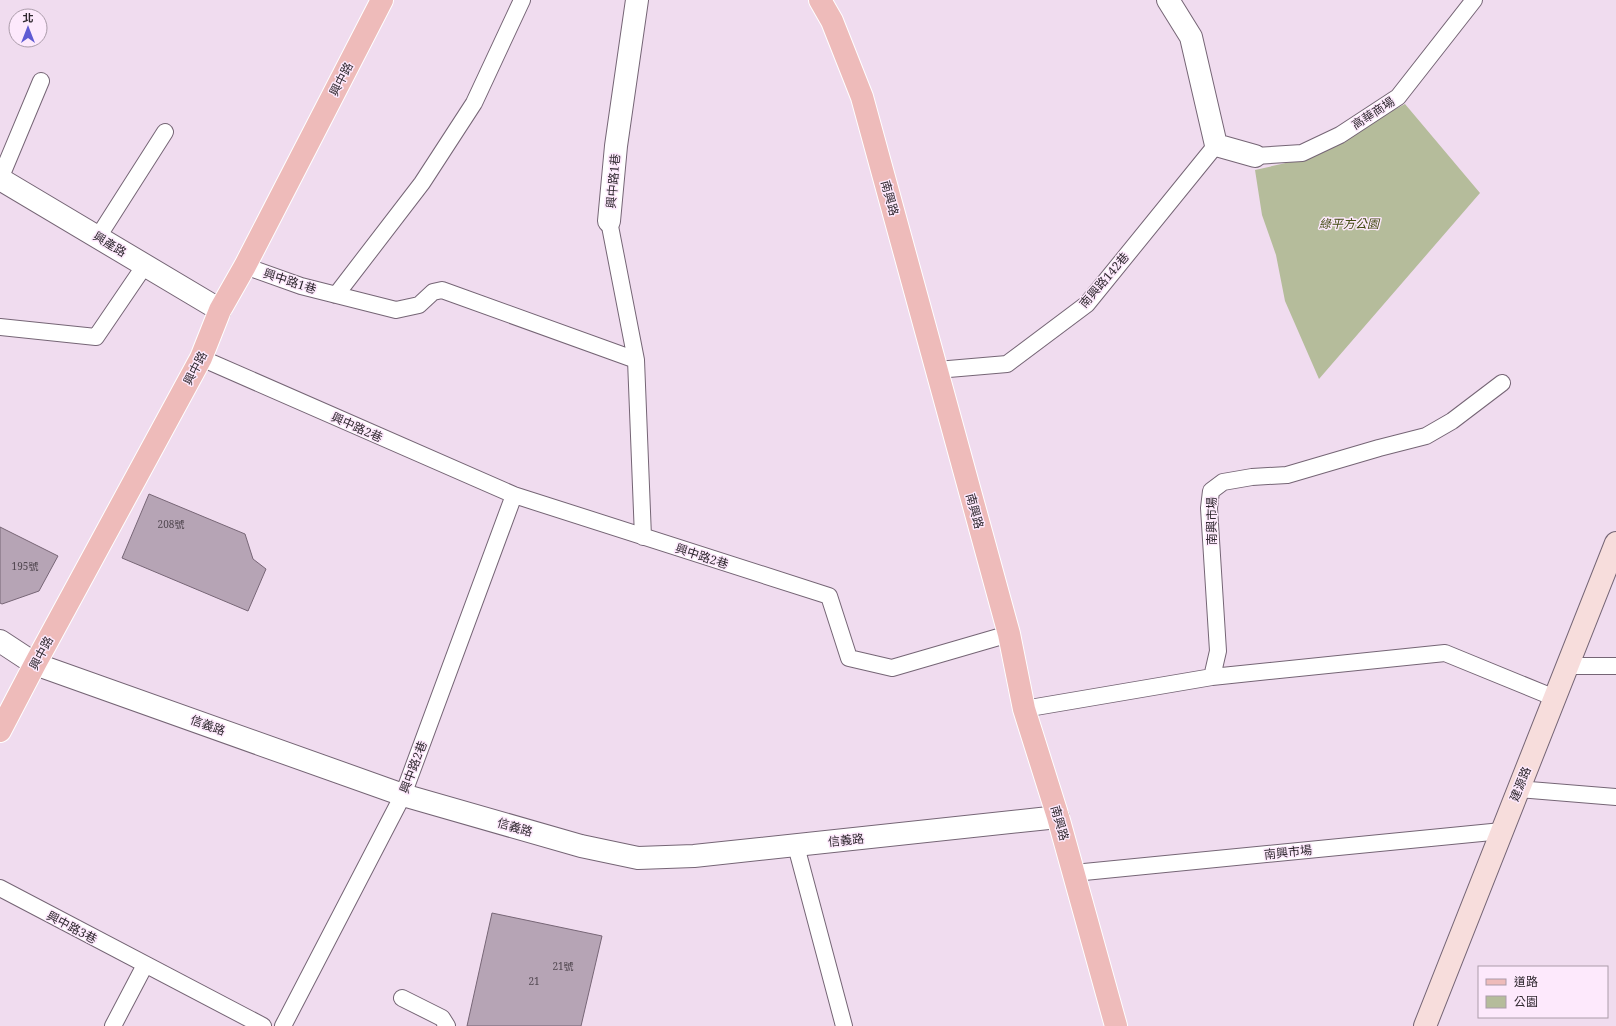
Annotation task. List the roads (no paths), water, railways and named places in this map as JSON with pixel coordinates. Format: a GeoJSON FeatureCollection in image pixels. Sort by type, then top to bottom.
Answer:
{"type":"FeatureCollection","features":[{"type":"Feature","properties":{"kind":"main road","name":"興中路"},"geometry":{"type":"LineString","coordinates":[[0,732],[34,664],[201,358],[220,310],[382,0]]}},
{"type":"Feature","properties":{"kind":"main road","name":"南興路"},"geometry":{"type":"LineString","coordinates":[[820,0],[832,21],[862,97],[1009,634],[1024,709],[1058,817],[1116,1026]]}},
{"type":"Feature","properties":{"kind":"street","name":"興中路1巷"},"geometry":{"type":"LineString","coordinates":[[609,221],[616,146],[637,0]]}},
{"type":"Feature","properties":{"kind":"street"},"geometry":{"type":"LineString","coordinates":[[1168,0],[1192,37],[1216,145],[1255,156]]}},
{"type":"Feature","properties":{"kind":"street","name":"興產路"},"geometry":{"type":"LineString","coordinates":[[0,179],[220,310]]}},
{"type":"Feature","properties":{"kind":"street","name":"建源路"},"geometry":{"type":"LineString","coordinates":[[1425,1026],[1616,543]]}},
{"type":"Feature","properties":{"kind":"street","name":"信義路"},"geometry":{"type":"LineString","coordinates":[[0,641],[34,664],[403,795],[581,846],[638,858],[694,856],[1058,817]]}},
{"type":"Feature","properties":{"kind":"lane"},"geometry":{"type":"LineString","coordinates":[[336,295],[422,183],[474,103],[522,0]]}},
{"type":"Feature","properties":{"kind":"lane","name":"高華商場"},"geometry":{"type":"LineString","coordinates":[[1255,156],[1302,153],[1340,135],[1398,97],[1474,0]]}},
{"type":"Feature","properties":{"kind":"lane"},"geometry":{"type":"LineString","coordinates":[[0,179],[41,81]]}},
{"type":"Feature","properties":{"kind":"lane"},"geometry":{"type":"LineString","coordinates":[[98,237],[165,132]]}},
{"type":"Feature","properties":{"kind":"lane","name":"南興路142巷"},"geometry":{"type":"LineString","coordinates":[[937,370],[1007,364],[1087,304],[1216,145]]}},
{"type":"Feature","properties":{"kind":"lane","name":"興中路1巷"},"geometry":{"type":"LineString","coordinates":[[609,221],[636,360],[642,537]]}},
{"type":"Feature","properties":{"kind":"lane"},"geometry":{"type":"LineString","coordinates":[[0,327],[96,338],[145,265]]}},
{"type":"Feature","properties":{"kind":"lane","name":"興中路1巷"},"geometry":{"type":"LineString","coordinates":[[244,266],[301,286],[396,310],[419,305],[433,292],[442,290],[636,360]]}},
{"type":"Feature","properties":{"kind":"lane","name":"興中路2巷"},"geometry":{"type":"LineString","coordinates":[[201,358],[514,495],[829,596],[849,658],[892,668],[1009,634]]}},
{"type":"Feature","properties":{"kind":"lane","name":"南興市場"},"geometry":{"type":"LineString","coordinates":[[1212,677],[1218,650],[1209,508],[1211,491],[1223,482],[1252,477],[1287,475],[1426,436],[1452,421],[1502,383]]}},
{"type":"Feature","properties":{"kind":"lane","name":"興中路2巷"},"geometry":{"type":"LineString","coordinates":[[283,1026],[403,795],[514,495]]}},
{"type":"Feature","properties":{"kind":"lane"},"geometry":{"type":"LineString","coordinates":[[1024,709],[1212,677],[1445,653],[1554,698]]}},
{"type":"Feature","properties":{"kind":"lane"},"geometry":{"type":"LineString","coordinates":[[1568,666],[1616,666]]}},
{"type":"Feature","properties":{"kind":"lane"},"geometry":{"type":"LineString","coordinates":[[1518,789],[1616,797]]}},
{"type":"Feature","properties":{"kind":"lane","name":"南興市場"},"geometry":{"type":"LineString","coordinates":[[1074,873],[1502,831]]}},
{"type":"Feature","properties":{"kind":"lane"},"geometry":{"type":"LineString","coordinates":[[796,846],[844,1026]]}},
{"type":"Feature","properties":{"kind":"lane","name":"興中路3巷"},"geometry":{"type":"LineString","coordinates":[[0,888],[263,1026]]}},
{"type":"Feature","properties":{"kind":"lane"},"geometry":{"type":"LineString","coordinates":[[113,1026],[145,965]]}},
{"type":"Feature","properties":{"kind":"lane"},"geometry":{"type":"LineString","coordinates":[[402,998],[442,1018],[447,1026]]}},
{"type":"Feature","properties":{"kind":"park label","name":"綠平方公園"},"geometry":{"type":"Point","coordinates":[1349,223]}}]}
